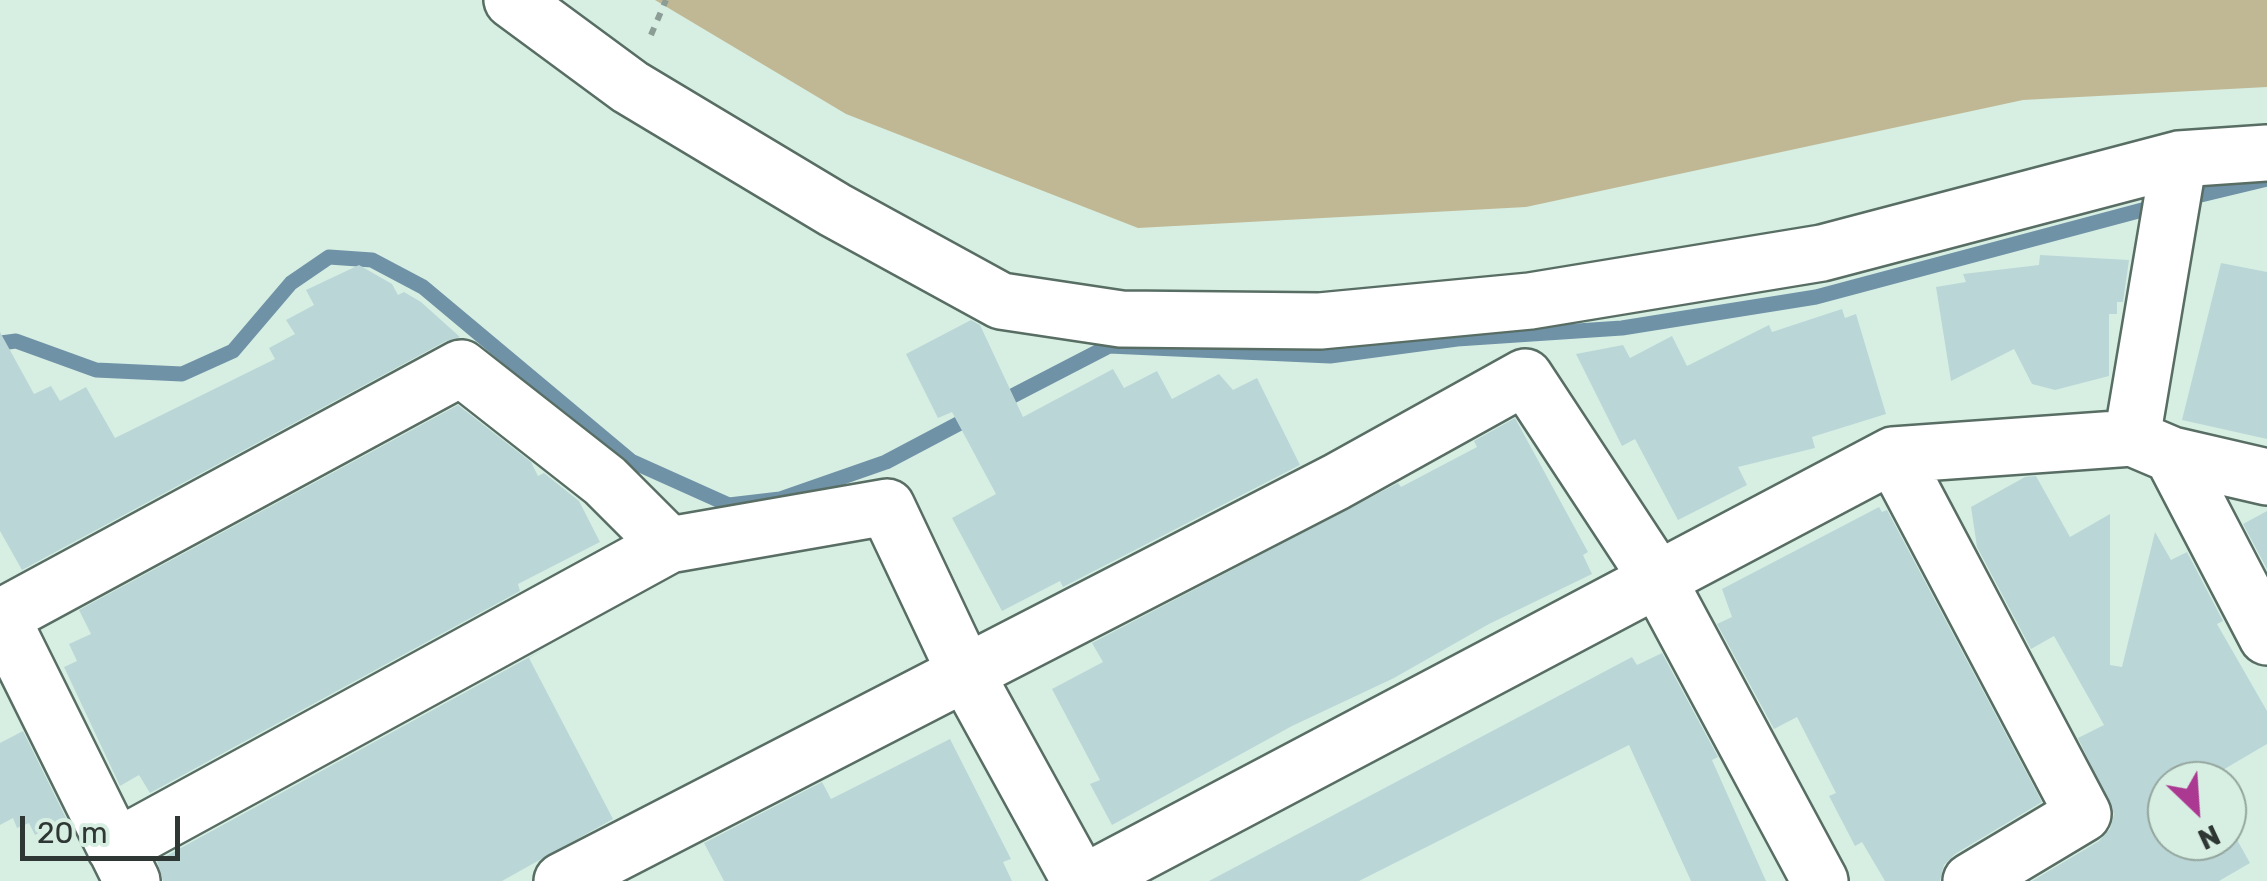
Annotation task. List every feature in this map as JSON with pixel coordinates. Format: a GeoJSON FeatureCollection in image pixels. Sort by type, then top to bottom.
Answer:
{"type":"FeatureCollection","features":[{"type":"Feature","properties":{"kind":"street"},"geometry":{"type":"LineString","coordinates":[[512,0],[630,87],[835,210],[1001,300],[1122,319],[1320,321],[1530,301],[1822,253],[2179,159],[2267,153]]}},
{"type":"Feature","properties":{"kind":"street"},"geometry":{"type":"LineString","coordinates":[[2179,159],[2152,447],[2267,637]]}},
{"type":"Feature","properties":{"kind":"street"},"geometry":{"type":"LineString","coordinates":[[1530,301],[1525,378],[1657,578],[1820,881]]}},
{"type":"Feature","properties":{"kind":"street"},"geometry":{"type":"LineString","coordinates":[[669,545],[605,481],[461,368],[1,617],[123,864],[669,545],[887,508],[965,672],[1083,881],[1893,455],[2152,447],[2267,477]]}},
{"type":"Feature","properties":{"kind":"street"},"geometry":{"type":"LineString","coordinates":[[562,881],[1336,482],[1525,378]]}},
{"type":"Feature","properties":{"kind":"street"},"geometry":{"type":"LineString","coordinates":[[1893,455],[2083,814],[1971,881]]}},
{"type":"Feature","properties":{"kind":"shaded area"},"geometry":{"type":"Polygon","coordinates":[[[655,0],[2267,0],[2267,87],[2023,100],[1526,207],[1138,228],[846,114],[655,0]]]}},
{"type":"Feature","properties":{"kind":"building"},"geometry":{"type":"Polygon","coordinates":[[[2040,255],[2129,260],[2123,302],[2117,302],[2117,314],[2109,314],[2109,376],[2055,390],[2032,384],[2014,349],[1951,381],[1936,287],[1966,282],[1963,274],[2039,265],[2040,255]]]}},
{"type":"Feature","properties":{"kind":"building"},"geometry":{"type":"Polygon","coordinates":[[[2221,263],[2267,272],[2267,439],[2182,420],[2221,263]]]}},
{"type":"Feature","properties":{"kind":"building"},"geometry":{"type":"Polygon","coordinates":[[[359,265],[392,284],[398,295],[404,292],[421,302],[460,337],[446,341],[22,570],[0,531],[0,332],[34,394],[51,386],[60,401],[86,387],[115,438],[275,359],[269,348],[295,334],[286,320],[314,305],[306,290],[359,265]]]}},
{"type":"Feature","properties":{"kind":"building"},"geometry":{"type":"Polygon","coordinates":[[[1842,309],[1845,318],[1856,314],[1886,414],[1812,437],[1815,448],[1738,467],[1747,485],[1678,520],[1635,439],[1622,446],[1576,354],[1623,345],[1630,358],[1672,336],[1687,366],[1769,325],[1772,332],[1842,309]]]}},
{"type":"Feature","properties":{"kind":"building"},"geometry":{"type":"Polygon","coordinates":[[[971,320],[980,325],[1023,417],[1113,369],[1124,388],[1157,371],[1172,399],[1219,374],[1233,390],[1257,378],[1300,465],[1063,587],[1060,581],[1002,611],[952,518],[996,494],[952,412],[938,418],[906,354],[971,320]]]}},
{"type":"Feature","properties":{"kind":"building"},"geometry":{"type":"Polygon","coordinates":[[[458,405],[531,462],[538,476],[544,473],[579,501],[600,542],[518,584],[520,591],[150,793],[139,775],[120,786],[64,667],[77,661],[69,644],[91,634],[79,610],[458,405]]]}},
{"type":"Feature","properties":{"kind":"building"},"geometry":{"type":"Polygon","coordinates":[[[1515,418],[1588,552],[1583,555],[1592,574],[1489,624],[1394,678],[1292,726],[1112,825],[1090,784],[1100,780],[1052,689],[1103,662],[1092,643],[1398,483],[1401,487],[1477,447],[1474,441],[1515,418]]]}},
{"type":"Feature","properties":{"kind":"building"},"geometry":{"type":"Polygon","coordinates":[[[2036,476],[2070,537],[2110,514],[2110,665],[2122,667],[2155,532],[2171,560],[2187,552],[2223,621],[2217,624],[2267,711],[2267,744],[2238,761],[2147,761],[2147,861],[2247,861],[2247,858],[2250,863],[2219,881],[2032,881],[2099,841],[2110,829],[2114,814],[2078,738],[2104,725],[2054,636],[2031,649],[1977,547],[1971,507],[2025,477],[2036,476]]]}},
{"type":"Feature","properties":{"kind":"building"},"geometry":{"type":"Polygon","coordinates":[[[1879,507],[1882,512],[1887,510],[2042,802],[1955,854],[1944,865],[1940,881],[1885,881],[1862,842],[1855,846],[1829,796],[1836,793],[1797,717],[1774,729],[1717,624],[1732,617],[1722,589],[1879,507]]]}},
{"type":"Feature","properties":{"kind":"building"},"geometry":{"type":"Polygon","coordinates":[[[2267,511],[2267,569],[2243,524],[2267,511]]]}},
{"type":"Feature","properties":{"kind":"building"},"geometry":{"type":"Polygon","coordinates":[[[546,648],[529,658],[613,819],[502,881],[163,881],[157,861],[546,648]]]}},
{"type":"Feature","properties":{"kind":"building"},"geometry":{"type":"Polygon","coordinates":[[[1662,653],[1718,757],[1712,760],[1766,881],[1691,881],[1629,745],[1359,881],[1209,881],[1632,657],[1637,665],[1662,653]]]}},
{"type":"Feature","properties":{"kind":"building"},"geometry":{"type":"Polygon","coordinates":[[[23,731],[66,818],[35,835],[29,823],[17,828],[13,818],[0,825],[0,743],[23,731]]]}},
{"type":"Feature","properties":{"kind":"building"},"geometry":{"type":"Polygon","coordinates":[[[950,739],[1011,859],[1003,862],[1012,881],[724,881],[704,843],[822,782],[831,799],[950,739]]]}},
{"type":"Feature","properties":{"kind":"waterway"},"geometry":{"type":"LineString","coordinates":[[2184,199],[2267,179]]}},
{"type":"Feature","properties":{"kind":"waterway"},"geometry":{"type":"LineString","coordinates":[[995,405],[1109,346],[1330,356],[1457,339],[1622,328],[1816,297],[2161,205]]}},
{"type":"Feature","properties":{"kind":"waterway"},"geometry":{"type":"LineString","coordinates":[[0,343],[16,341],[96,370],[182,374],[233,351],[291,283],[329,257],[372,260],[423,287],[631,461],[729,505],[780,499],[886,462],[975,415]]}}]}
